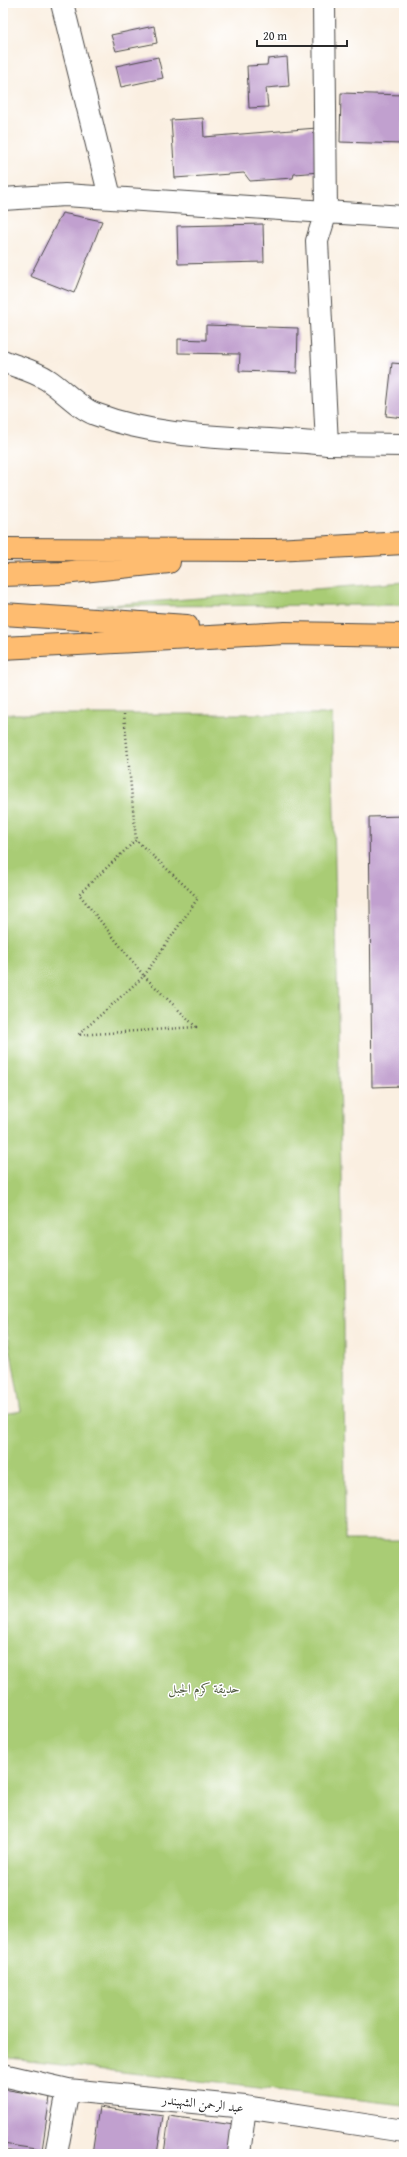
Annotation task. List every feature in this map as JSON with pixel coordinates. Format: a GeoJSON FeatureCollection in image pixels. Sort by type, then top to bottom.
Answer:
{"type":"FeatureCollection","features":[{"type":"Feature","properties":{"kind":"main road"},"geometry":{"type":"LineString","coordinates":[[3,574],[63,573],[275,550],[404,543]]}},
{"type":"Feature","properties":{"kind":"main road"},"geometry":{"type":"LineString","coordinates":[[3,549],[275,550]]}},
{"type":"Feature","properties":{"kind":"main road"},"geometry":{"type":"LineString","coordinates":[[3,614],[285,633],[404,635]]}},
{"type":"Feature","properties":{"kind":"main road"},"geometry":{"type":"LineString","coordinates":[[3,648],[285,633]]}},
{"type":"Feature","properties":{"kind":"street"},"geometry":{"type":"LineString","coordinates":[[62,3],[110,197]]}},
{"type":"Feature","properties":{"kind":"street"},"geometry":{"type":"LineString","coordinates":[[324,3],[326,212],[317,241],[327,444]]}},
{"type":"Feature","properties":{"kind":"street"},"geometry":{"type":"LineString","coordinates":[[3,199],[64,195],[110,197],[404,217]]}},
{"type":"Feature","properties":{"kind":"street"},"geometry":{"type":"LineString","coordinates":[[3,361],[47,379],[93,413],[140,428],[214,436],[327,444],[404,445]]}},
{"type":"Feature","properties":{"kind":"street","name":"عبد الرحمن الشهبندر"},"geometry":{"type":"LineString","coordinates":[[3,2075],[68,2090],[245,2107],[404,2131]]}},
{"type":"Feature","properties":{"kind":"street"},"geometry":{"type":"LineString","coordinates":[[56,2154],[68,2090]]}},
{"type":"Feature","properties":{"kind":"street"},"geometry":{"type":"LineString","coordinates":[[238,2154],[245,2107]]}},
{"type":"Feature","properties":{"kind":"path"},"geometry":{"type":"LineString","coordinates":[[124,714],[136,840],[198,898],[144,976],[78,1035],[196,1027],[144,976],[79,894],[136,840]]}},
{"type":"Feature","properties":{"kind":"green space"},"geometry":{"type":"Polygon","coordinates":[[[404,582],[404,605],[97,606],[404,582]]]}},
{"type":"Feature","properties":{"kind":"green space","name":"حديقة كرم الجبل"},"geometry":{"type":"Polygon","coordinates":[[[3,714],[332,714],[344,1325],[345,1540],[404,1540],[404,2105],[11,2059],[3,2056],[3,1414],[21,1411],[3,1306],[3,714]]]}},
{"type":"Feature","properties":{"kind":"building"},"geometry":{"type":"Polygon","coordinates":[[[154,26],[157,43],[116,51],[111,35],[154,26]]]}},
{"type":"Feature","properties":{"kind":"building"},"geometry":{"type":"Polygon","coordinates":[[[158,57],[163,78],[121,87],[116,66],[158,57]]]}},
{"type":"Feature","properties":{"kind":"building"},"geometry":{"type":"Polygon","coordinates":[[[287,57],[289,86],[266,88],[268,107],[249,108],[247,66],[267,65],[268,59],[287,57]]]}},
{"type":"Feature","properties":{"kind":"building"},"geometry":{"type":"Polygon","coordinates":[[[341,93],[403,95],[402,144],[340,142],[341,93]]]}},
{"type":"Feature","properties":{"kind":"building"},"geometry":{"type":"Polygon","coordinates":[[[203,118],[204,137],[317,128],[320,172],[294,174],[293,178],[250,181],[244,173],[175,178],[171,120],[203,118]]]}},
{"type":"Feature","properties":{"kind":"building"},"geometry":{"type":"Polygon","coordinates":[[[62,213],[102,221],[74,293],[30,276],[62,213]]]}},
{"type":"Feature","properties":{"kind":"building"},"geometry":{"type":"Polygon","coordinates":[[[263,224],[264,262],[178,264],[177,226],[263,224]]]}},
{"type":"Feature","properties":{"kind":"building"},"geometry":{"type":"Polygon","coordinates":[[[206,325],[298,328],[297,373],[239,371],[240,354],[178,353],[178,339],[206,340],[206,325]]]}},
{"type":"Feature","properties":{"kind":"building"},"geometry":{"type":"Polygon","coordinates":[[[392,363],[404,364],[404,418],[386,416],[392,363]]]}},
{"type":"Feature","properties":{"kind":"building"},"geometry":{"type":"Polygon","coordinates":[[[404,816],[404,1086],[372,1087],[369,817],[404,816]]]}},
{"type":"Feature","properties":{"kind":"building"},"geometry":{"type":"Polygon","coordinates":[[[3,2089],[50,2097],[42,2150],[3,2144],[3,2089]]]}},
{"type":"Feature","properties":{"kind":"building"},"geometry":{"type":"Polygon","coordinates":[[[99,2107],[163,2116],[157,2154],[92,2154],[99,2107]]]}},
{"type":"Feature","properties":{"kind":"building"},"geometry":{"type":"Polygon","coordinates":[[[169,2116],[234,2125],[230,2154],[164,2154],[169,2116]]]}},
{"type":"Feature","properties":{"kind":"building"},"geometry":{"type":"Polygon","coordinates":[[[3,2150],[24,2153],[24,2154],[3,2154],[3,2150]]]}}]}
